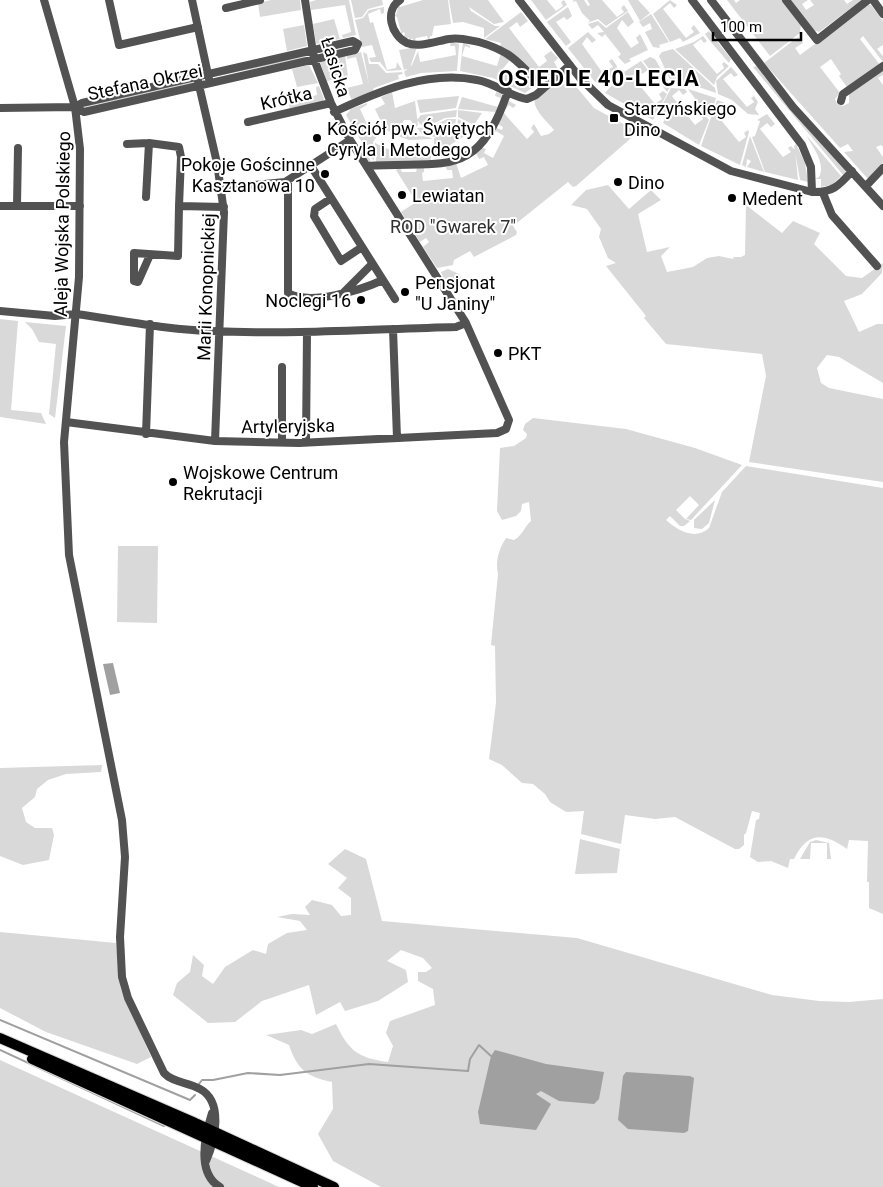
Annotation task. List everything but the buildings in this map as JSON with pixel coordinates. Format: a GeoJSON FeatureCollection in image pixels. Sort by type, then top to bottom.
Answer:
{"type":"FeatureCollection","features":[{"type":"Feature","properties":{"kind":"main road"},"geometry":{"type":"LineString","coordinates":[[0,1038],[210,1135],[313,1187]]}},
{"type":"Feature","properties":{"kind":"main road"},"geometry":{"type":"LineString","coordinates":[[0,1043],[66,1075],[334,1187]]}},
{"type":"Feature","properties":{"kind":"street","name":"Aleja Wojska Polskiego"},"geometry":{"type":"LineString","coordinates":[[44,0],[75,107],[79,142],[80,206],[76,314],[64,454],[69,555],[122,820],[124,873],[120,937],[124,988],[164,1073],[170,1078],[200,1089],[210,1099],[214,1109],[210,1135]]}},
{"type":"Feature","properties":{"kind":"street"},"geometry":{"type":"LineString","coordinates":[[109,0],[119,45],[198,26]]}},
{"type":"Feature","properties":{"kind":"street"},"geometry":{"type":"LineString","coordinates":[[192,0],[210,83]]}},
{"type":"Feature","properties":{"kind":"street"},"geometry":{"type":"LineString","coordinates":[[226,8],[260,0]]}},
{"type":"Feature","properties":{"kind":"street","name":"Łasicka"},"geometry":{"type":"LineString","coordinates":[[304,0],[314,59],[334,112],[466,323]]}},
{"type":"Feature","properties":{"kind":"street"},"geometry":{"type":"LineString","coordinates":[[400,0],[392,6],[390,13],[396,34],[403,41],[413,45],[461,38],[498,48],[514,57],[543,88]]}},
{"type":"Feature","properties":{"kind":"street"},"geometry":{"type":"LineString","coordinates":[[519,0],[570,65],[608,105],[714,163],[745,176],[823,193],[839,187],[852,172]]}},
{"type":"Feature","properties":{"kind":"street"},"geometry":{"type":"LineString","coordinates":[[692,0],[802,144],[810,167],[812,192]]}},
{"type":"Feature","properties":{"kind":"street"},"geometry":{"type":"LineString","coordinates":[[710,0],[793,107],[883,206]]}},
{"type":"Feature","properties":{"kind":"street"},"geometry":{"type":"LineString","coordinates":[[786,0],[817,40],[868,0]]}},
{"type":"Feature","properties":{"kind":"street"},"geometry":{"type":"LineString","coordinates":[[873,0],[883,14]]}},
{"type":"Feature","properties":{"kind":"street","name":"Stefana Okrzei"},"geometry":{"type":"LineString","coordinates":[[353,41],[358,44],[355,50],[84,112],[75,107],[82,103],[312,48],[353,41]]}},
{"type":"Feature","properties":{"kind":"street"},"geometry":{"type":"LineString","coordinates":[[334,112],[388,89],[440,78],[479,80],[527,99],[570,65]]}},
{"type":"Feature","properties":{"kind":"street"},"geometry":{"type":"LineString","coordinates":[[841,101],[843,94],[883,66]]}},
{"type":"Feature","properties":{"kind":"street","name":"Marii Konopnickiej"},"geometry":{"type":"LineString","coordinates":[[197,77],[224,207],[221,332],[215,441]]}},
{"type":"Feature","properties":{"kind":"street"},"geometry":{"type":"LineString","coordinates":[[367,166],[442,165],[463,158],[474,151],[484,140],[508,91]]}},
{"type":"Feature","properties":{"kind":"street","name":"Krótka"},"geometry":{"type":"LineString","coordinates":[[248,122],[330,103]]}},
{"type":"Feature","properties":{"kind":"street"},"geometry":{"type":"LineString","coordinates":[[0,108],[75,107]]}},
{"type":"Feature","properties":{"kind":"street"},"geometry":{"type":"LineString","coordinates":[[221,188],[275,184],[288,181],[350,140]]}},
{"type":"Feature","properties":{"kind":"street"},"geometry":{"type":"LineString","coordinates":[[146,197],[149,143]]}},
{"type":"Feature","properties":{"kind":"street"},"geometry":{"type":"LineString","coordinates":[[127,144],[176,145],[181,150],[178,256],[150,255]]}},
{"type":"Feature","properties":{"kind":"street"},"geometry":{"type":"LineString","coordinates":[[17,206],[18,148]]}},
{"type":"Feature","properties":{"kind":"street"},"geometry":{"type":"LineString","coordinates":[[311,166],[330,199],[395,299]]}},
{"type":"Feature","properties":{"kind":"street"},"geometry":{"type":"LineString","coordinates":[[866,186],[883,168]]}},
{"type":"Feature","properties":{"kind":"street"},"geometry":{"type":"LineString","coordinates":[[288,181],[288,293],[301,297],[335,295],[383,280]]}},
{"type":"Feature","properties":{"kind":"street"},"geometry":{"type":"LineString","coordinates":[[823,193],[832,215],[877,266]]}},
{"type":"Feature","properties":{"kind":"street"},"geometry":{"type":"LineString","coordinates":[[330,199],[316,209],[314,216],[341,261],[362,247]]}},
{"type":"Feature","properties":{"kind":"street"},"geometry":{"type":"LineString","coordinates":[[0,206],[80,206]]}},
{"type":"Feature","properties":{"kind":"street"},"geometry":{"type":"LineString","coordinates":[[179,206],[224,207]]}},
{"type":"Feature","properties":{"kind":"street"},"geometry":{"type":"LineString","coordinates":[[344,292],[372,264]]}},
{"type":"Feature","properties":{"kind":"street"},"geometry":{"type":"LineString","coordinates":[[0,311],[55,316],[76,314],[221,332],[307,333],[456,327],[466,323]]}},
{"type":"Feature","properties":{"kind":"street","name":"Artyleryjska"},"geometry":{"type":"LineString","coordinates":[[66,422],[146,434],[215,441],[306,442],[497,434],[502,432],[508,424],[506,412],[466,323]]}},
{"type":"Feature","properties":{"kind":"street"},"geometry":{"type":"LineString","coordinates":[[146,434],[150,324]]}},
{"type":"Feature","properties":{"kind":"street"},"geometry":{"type":"LineString","coordinates":[[393,329],[398,438]]}},
{"type":"Feature","properties":{"kind":"street"},"geometry":{"type":"LineString","coordinates":[[306,442],[307,333]]}},
{"type":"Feature","properties":{"kind":"street"},"geometry":{"type":"LineString","coordinates":[[282,367],[282,442]]}},
{"type":"Feature","properties":{"kind":"street"},"geometry":{"type":"LineString","coordinates":[[210,1135],[206,1161],[210,1179],[220,1187]]}},
{"type":"Feature","properties":{"kind":"green space"},"geometry":{"type":"Polygon","coordinates":[[[271,0],[300,0],[301,10],[260,17],[258,3],[271,0]]]}},
{"type":"Feature","properties":{"kind":"green space"},"geometry":{"type":"Polygon","coordinates":[[[316,0],[349,0],[356,35],[343,38],[342,35],[351,32],[345,5],[311,10],[310,2],[316,0]]]}},
{"type":"Feature","properties":{"kind":"green space"},"geometry":{"type":"Polygon","coordinates":[[[351,0],[382,0],[383,5],[368,9],[362,17],[355,18],[351,0]]]}},
{"type":"Feature","properties":{"kind":"green space"},"geometry":{"type":"Polygon","coordinates":[[[423,0],[448,0],[451,24],[434,26],[429,41],[427,36],[416,38],[414,43],[412,38],[409,42],[409,38],[402,37],[405,35],[404,32],[399,35],[401,32],[397,17],[392,15],[392,13],[396,15],[398,8],[395,5],[399,3],[400,7],[423,0]]]}},
{"type":"Feature","properties":{"kind":"green space"},"geometry":{"type":"Polygon","coordinates":[[[449,0],[488,0],[504,22],[494,24],[469,7],[471,11],[495,26],[500,26],[484,38],[484,28],[463,22],[453,23],[449,0]]]}},
{"type":"Feature","properties":{"kind":"green space"},"geometry":{"type":"Polygon","coordinates":[[[531,0],[547,0],[556,11],[563,6],[561,2],[564,0],[567,5],[546,20],[531,0]]]}},
{"type":"Feature","properties":{"kind":"green space"},"geometry":{"type":"Polygon","coordinates":[[[574,0],[584,0],[588,6],[590,5],[587,0],[602,0],[617,17],[624,12],[621,8],[624,5],[628,11],[606,26],[598,19],[587,23],[590,21],[582,13],[576,1],[572,2],[574,0]]]}},
{"type":"Feature","properties":{"kind":"green space"},"geometry":{"type":"Polygon","coordinates":[[[628,0],[638,0],[650,13],[640,21],[628,0]]]}},
{"type":"Feature","properties":{"kind":"green space"},"geometry":{"type":"Polygon","coordinates":[[[670,0],[677,5],[674,8],[670,3],[663,9],[686,38],[694,32],[691,28],[694,25],[700,33],[683,42],[680,38],[670,42],[653,14],[670,0]]]}},
{"type":"Feature","properties":{"kind":"green space"},"geometry":{"type":"Polygon","coordinates":[[[727,0],[734,0],[736,3],[740,0],[782,0],[801,24],[800,33],[770,56],[727,0]]]}},
{"type":"Feature","properties":{"kind":"green space"},"geometry":{"type":"Polygon","coordinates":[[[791,0],[808,0],[802,4],[806,10],[814,5],[810,0],[844,0],[847,4],[853,0],[862,0],[819,32],[813,30],[791,0]]]}},
{"type":"Feature","properties":{"kind":"green space"},"geometry":{"type":"Polygon","coordinates":[[[868,5],[871,5],[883,21],[883,45],[877,49],[883,56],[883,62],[863,36],[860,39],[880,65],[847,87],[831,59],[820,67],[840,93],[835,99],[837,104],[843,106],[849,103],[849,91],[883,68],[883,75],[878,78],[883,85],[883,147],[881,145],[876,147],[883,157],[883,162],[868,179],[844,152],[853,151],[848,144],[840,148],[764,63],[798,37],[803,43],[795,48],[800,55],[868,5]]]}},
{"type":"Feature","properties":{"kind":"green space"},"geometry":{"type":"Polygon","coordinates":[[[384,7],[384,13],[381,14],[380,9],[368,14],[370,23],[373,22],[387,70],[396,68],[397,62],[402,70],[387,71],[380,62],[371,62],[369,58],[376,57],[372,45],[362,47],[355,20],[363,18],[369,10],[384,7]]]}},
{"type":"Feature","properties":{"kind":"green space"},"geometry":{"type":"Polygon","coordinates":[[[568,7],[572,16],[567,20],[564,17],[556,22],[571,42],[566,46],[547,22],[568,7]]]}},
{"type":"Feature","properties":{"kind":"green space"},"geometry":{"type":"Polygon","coordinates":[[[521,12],[528,21],[520,27],[517,22],[509,28],[539,67],[547,61],[544,56],[551,51],[558,58],[554,62],[558,69],[541,82],[500,47],[501,43],[485,39],[521,12]]]}},
{"type":"Feature","properties":{"kind":"green space"},"geometry":{"type":"Polygon","coordinates":[[[628,12],[634,22],[628,27],[622,20],[617,28],[631,48],[639,43],[636,38],[640,34],[648,50],[629,59],[631,61],[625,64],[618,57],[621,54],[605,34],[602,37],[597,33],[604,32],[598,25],[592,29],[588,24],[598,21],[606,28],[628,12]]]}},
{"type":"Feature","properties":{"kind":"green space"},"geometry":{"type":"Polygon","coordinates":[[[651,14],[669,42],[659,45],[660,48],[653,47],[645,32],[652,29],[650,23],[643,27],[639,22],[651,14]]]}},
{"type":"Feature","properties":{"kind":"green space"},"geometry":{"type":"Polygon","coordinates":[[[334,19],[340,39],[316,44],[313,24],[334,19]]]}},
{"type":"Feature","properties":{"kind":"green space"},"geometry":{"type":"Polygon","coordinates":[[[304,25],[307,46],[287,51],[283,29],[304,25]]]}},
{"type":"Feature","properties":{"kind":"green space"},"geometry":{"type":"Polygon","coordinates":[[[709,31],[731,59],[729,63],[705,34],[709,31]]]}},
{"type":"Feature","properties":{"kind":"green space"},"geometry":{"type":"Polygon","coordinates":[[[588,32],[596,40],[592,43],[587,37],[582,44],[602,72],[613,67],[609,61],[612,59],[617,66],[616,71],[606,82],[595,82],[568,48],[588,32]]]}},
{"type":"Feature","properties":{"kind":"green space"},"geometry":{"type":"Polygon","coordinates":[[[703,36],[707,41],[704,43],[701,39],[693,45],[717,74],[724,68],[722,64],[724,62],[729,66],[717,77],[714,85],[675,49],[694,42],[703,36]]]}},
{"type":"Feature","properties":{"kind":"green space"},"geometry":{"type":"Polygon","coordinates":[[[451,42],[459,44],[457,71],[421,73],[406,77],[404,72],[412,65],[418,51],[420,62],[456,55],[455,46],[450,46],[451,42]]]}},
{"type":"Feature","properties":{"kind":"green space"},"geometry":{"type":"Polygon","coordinates":[[[463,42],[470,46],[470,48],[465,46],[462,56],[497,66],[501,53],[510,60],[502,70],[513,79],[522,70],[536,85],[525,93],[493,78],[460,71],[463,42]]]}},
{"type":"Feature","properties":{"kind":"green space"},"geometry":{"type":"Polygon","coordinates":[[[417,47],[410,68],[404,70],[399,50],[417,47]]]}},
{"type":"Feature","properties":{"kind":"green space"},"geometry":{"type":"Polygon","coordinates":[[[673,49],[715,88],[716,93],[690,84],[671,82],[659,56],[662,52],[673,49]]]}},
{"type":"Feature","properties":{"kind":"green space"},"geometry":{"type":"Polygon","coordinates":[[[361,52],[369,84],[363,52],[367,54],[369,64],[378,64],[386,73],[402,72],[403,74],[398,75],[399,79],[374,88],[372,93],[351,99],[347,88],[363,84],[356,57],[347,59],[347,56],[361,52]]]}},
{"type":"Feature","properties":{"kind":"green space"},"geometry":{"type":"Polygon","coordinates":[[[306,53],[306,58],[213,77],[213,75],[306,53]]]}},
{"type":"Feature","properties":{"kind":"green space"},"geometry":{"type":"Polygon","coordinates":[[[345,56],[348,76],[327,81],[320,62],[345,56]]]}},
{"type":"Feature","properties":{"kind":"green space"},"geometry":{"type":"Polygon","coordinates":[[[650,57],[655,59],[671,86],[667,92],[643,61],[650,57]]]}},
{"type":"Feature","properties":{"kind":"green space"},"geometry":{"type":"Polygon","coordinates":[[[641,61],[648,70],[642,74],[639,70],[632,76],[655,104],[662,99],[659,94],[663,91],[667,94],[653,120],[605,93],[624,72],[641,61]]]}},
{"type":"Feature","properties":{"kind":"green space"},"geometry":{"type":"Polygon","coordinates":[[[309,65],[318,83],[297,87],[292,69],[309,65]]]}},
{"type":"Feature","properties":{"kind":"green space"},"geometry":{"type":"Polygon","coordinates":[[[757,66],[846,170],[844,176],[753,67],[757,66]]]}},
{"type":"Feature","properties":{"kind":"green space"},"geometry":{"type":"Polygon","coordinates":[[[731,67],[738,75],[734,77],[731,73],[723,79],[747,107],[754,102],[751,98],[754,96],[758,102],[755,109],[759,115],[748,114],[732,100],[718,94],[716,81],[731,67]]]}},
{"type":"Feature","properties":{"kind":"green space","name":"ROD \"Gwarek 7\""},"geometry":{"type":"Polygon","coordinates":[[[563,76],[568,77],[594,108],[638,132],[576,186],[573,187],[568,182],[513,226],[517,232],[516,235],[474,257],[470,251],[454,260],[453,265],[437,268],[423,247],[429,242],[426,238],[420,242],[401,212],[416,202],[396,170],[400,168],[402,172],[416,172],[417,167],[424,168],[422,173],[423,181],[453,178],[452,170],[447,170],[446,167],[456,163],[461,178],[488,165],[484,157],[479,159],[476,153],[481,147],[486,149],[484,153],[493,158],[504,136],[496,131],[493,136],[490,134],[494,127],[502,130],[503,127],[496,123],[501,111],[509,101],[516,105],[513,108],[509,105],[503,112],[527,139],[534,132],[531,128],[534,124],[541,136],[549,134],[554,130],[538,111],[535,98],[563,76]]]}},
{"type":"Feature","properties":{"kind":"green space"},"geometry":{"type":"Polygon","coordinates":[[[194,80],[194,84],[85,107],[86,105],[194,80]]]}},
{"type":"Feature","properties":{"kind":"green space"},"geometry":{"type":"Polygon","coordinates":[[[319,86],[324,99],[322,102],[290,108],[288,102],[317,95],[316,87],[319,86]]]}},
{"type":"Feature","properties":{"kind":"green space"},"geometry":{"type":"Polygon","coordinates":[[[671,88],[685,89],[687,92],[683,95],[679,90],[672,96],[695,125],[703,119],[700,115],[703,113],[709,120],[699,145],[663,123],[665,118],[658,113],[671,88]]]}},
{"type":"Feature","properties":{"kind":"green space"},"geometry":{"type":"Polygon","coordinates":[[[688,89],[716,98],[710,117],[707,115],[688,89]]]}},
{"type":"Feature","properties":{"kind":"green space"},"geometry":{"type":"Polygon","coordinates":[[[392,92],[395,108],[415,101],[418,125],[416,127],[410,120],[404,120],[401,126],[404,131],[411,136],[425,136],[433,139],[409,140],[395,135],[384,128],[375,109],[385,104],[381,97],[392,92]]]}},
{"type":"Feature","properties":{"kind":"green space"},"geometry":{"type":"Polygon","coordinates":[[[496,92],[502,94],[501,98],[495,96],[496,92]]]}},
{"type":"Feature","properties":{"kind":"green space"},"geometry":{"type":"Polygon","coordinates":[[[459,96],[456,108],[420,113],[417,100],[459,96]]]}},
{"type":"Feature","properties":{"kind":"green space"},"geometry":{"type":"Polygon","coordinates":[[[462,97],[498,107],[496,112],[458,109],[462,97]]]}},
{"type":"Feature","properties":{"kind":"green space"},"geometry":{"type":"Polygon","coordinates":[[[717,100],[728,104],[731,109],[727,112],[723,108],[716,114],[739,142],[746,137],[744,133],[748,130],[749,132],[740,165],[701,146],[717,100]]]}},
{"type":"Feature","properties":{"kind":"green space"},"geometry":{"type":"Polygon","coordinates":[[[367,103],[367,105],[360,109],[372,135],[380,132],[373,142],[374,161],[368,154],[371,162],[365,161],[361,156],[367,151],[346,115],[351,109],[367,103]]]}},
{"type":"Feature","properties":{"kind":"green space"},"geometry":{"type":"Polygon","coordinates":[[[457,110],[456,117],[445,118],[426,127],[417,120],[421,115],[457,110]]]}},
{"type":"Feature","properties":{"kind":"green space"},"geometry":{"type":"Polygon","coordinates":[[[458,110],[482,113],[474,125],[458,117],[458,110]]]}},
{"type":"Feature","properties":{"kind":"green space"},"geometry":{"type":"Polygon","coordinates":[[[767,114],[775,124],[771,127],[767,123],[760,129],[783,157],[791,152],[788,148],[791,146],[795,150],[798,180],[765,172],[752,137],[755,136],[760,121],[757,120],[767,114]]]}},
{"type":"Feature","properties":{"kind":"green space"},"geometry":{"type":"Polygon","coordinates":[[[447,119],[456,119],[455,125],[435,137],[422,134],[417,128],[431,127],[447,119]]]}},
{"type":"Feature","properties":{"kind":"green space"},"geometry":{"type":"Polygon","coordinates":[[[458,119],[474,127],[466,135],[451,144],[441,157],[434,158],[434,138],[457,126],[458,119]]]}},
{"type":"Feature","properties":{"kind":"green space"},"geometry":{"type":"Polygon","coordinates":[[[806,135],[841,176],[832,185],[821,187],[821,179],[815,179],[819,177],[821,172],[820,161],[806,135]]]}},
{"type":"Feature","properties":{"kind":"green space"},"geometry":{"type":"Polygon","coordinates":[[[750,136],[764,172],[747,167],[751,161],[747,159],[746,167],[742,165],[750,136]]]}},
{"type":"Feature","properties":{"kind":"green space"},"geometry":{"type":"Polygon","coordinates":[[[375,143],[401,155],[431,155],[431,162],[376,162],[375,143]]]}},
{"type":"Feature","properties":{"kind":"green space"},"geometry":{"type":"Polygon","coordinates":[[[796,144],[805,163],[808,182],[800,180],[794,146],[796,144]]]}},
{"type":"Feature","properties":{"kind":"green space"},"geometry":{"type":"Polygon","coordinates":[[[608,185],[629,209],[651,190],[661,200],[638,214],[647,252],[670,247],[661,256],[667,272],[693,267],[707,258],[719,256],[733,259],[734,257],[745,255],[746,205],[782,233],[793,221],[820,233],[814,244],[846,276],[862,278],[883,263],[882,273],[862,294],[844,301],[859,332],[877,324],[883,324],[883,383],[839,357],[827,355],[817,368],[821,383],[829,388],[883,399],[883,482],[749,462],[766,376],[762,354],[666,344],[644,318],[646,316],[606,266],[616,263],[608,258],[599,237],[601,229],[587,209],[571,205],[586,190],[608,185]]]}},
{"type":"Feature","properties":{"kind":"green space"},"geometry":{"type":"Polygon","coordinates":[[[448,269],[459,274],[467,290],[465,291],[457,280],[444,279],[441,272],[448,269]]]}},
{"type":"Feature","properties":{"kind":"green space"},"geometry":{"type":"Polygon","coordinates":[[[0,319],[18,321],[11,410],[41,413],[46,424],[0,417],[0,319]]]}},
{"type":"Feature","properties":{"kind":"green space"},"geometry":{"type":"Polygon","coordinates":[[[25,322],[66,326],[55,418],[49,414],[56,344],[39,342],[32,329],[25,322]]]}},
{"type":"Feature","properties":{"kind":"green space"},"geometry":{"type":"Polygon","coordinates":[[[533,418],[626,429],[695,448],[742,465],[691,520],[686,519],[699,505],[690,496],[676,510],[685,519],[690,521],[684,526],[680,526],[670,516],[666,520],[686,533],[698,534],[709,528],[722,492],[746,466],[883,488],[883,914],[869,908],[869,882],[867,882],[868,841],[849,840],[847,849],[831,840],[817,837],[805,843],[794,859],[790,859],[788,868],[771,861],[758,862],[750,857],[756,820],[759,819],[760,813],[752,811],[744,835],[744,845],[739,849],[735,849],[675,817],[655,819],[625,815],[621,844],[581,834],[584,811],[566,812],[550,802],[545,794],[533,784],[522,783],[502,765],[489,759],[496,703],[495,646],[491,645],[498,574],[497,560],[506,538],[514,540],[517,538],[531,521],[529,502],[522,504],[521,511],[516,516],[502,520],[497,511],[500,448],[514,446],[526,438],[527,434],[523,430],[525,424],[533,418]]]}},
{"type":"Feature","properties":{"kind":"green space"},"geometry":{"type":"Polygon","coordinates":[[[715,500],[709,523],[702,529],[694,528],[694,520],[715,500]]]}},
{"type":"Feature","properties":{"kind":"green space"},"geometry":{"type":"Polygon","coordinates":[[[118,546],[158,546],[157,623],[117,622],[118,546]]]}},
{"type":"Feature","properties":{"kind":"green space"},"geometry":{"type":"Polygon","coordinates":[[[102,765],[101,772],[66,774],[48,780],[37,789],[35,797],[22,808],[26,822],[35,828],[52,828],[54,835],[49,860],[23,865],[0,856],[0,768],[102,765]]]}},
{"type":"Feature","properties":{"kind":"green space"},"geometry":{"type":"Polygon","coordinates":[[[580,839],[620,849],[617,873],[575,874],[580,839]]]}},
{"type":"Feature","properties":{"kind":"green space"},"geometry":{"type":"Polygon","coordinates":[[[816,840],[829,843],[831,859],[827,859],[827,843],[811,843],[810,859],[800,859],[810,842],[816,840]]]}},
{"type":"Feature","properties":{"kind":"green space"},"geometry":{"type":"Polygon","coordinates":[[[345,849],[366,859],[382,921],[577,938],[772,995],[819,1001],[849,1002],[883,999],[883,1187],[381,1187],[333,1161],[318,1134],[333,1109],[332,1082],[304,1071],[289,1045],[266,1035],[301,1030],[312,1034],[336,1024],[345,1041],[356,1052],[369,1058],[388,1062],[393,1046],[386,1033],[390,1021],[435,1005],[433,989],[418,981],[418,972],[426,972],[432,968],[423,958],[401,950],[387,961],[406,970],[408,982],[378,1001],[345,1011],[340,1002],[316,1015],[309,985],[262,1001],[235,1022],[208,1023],[173,995],[177,983],[190,972],[193,955],[204,965],[202,976],[213,984],[225,967],[253,950],[266,954],[268,944],[287,933],[307,930],[300,921],[277,917],[292,914],[310,915],[305,907],[312,900],[332,905],[341,916],[351,915],[351,898],[338,888],[347,878],[328,864],[345,849]]]}},
{"type":"Feature","properties":{"kind":"green space"},"geometry":{"type":"Polygon","coordinates":[[[0,932],[116,943],[121,989],[151,1057],[137,1064],[46,1032],[0,1008],[0,932]]]}},
{"type":"Feature","properties":{"kind":"green space"},"geometry":{"type":"Polygon","coordinates":[[[0,1060],[279,1187],[0,1187],[0,1060]]]}},
{"type":"Feature","properties":{"kind":"shaded area"},"geometry":{"type":"Polygon","coordinates":[[[113,663],[120,693],[110,695],[103,664],[113,663]]]}},
{"type":"Feature","properties":{"kind":"shaded area"},"geometry":{"type":"Polygon","coordinates":[[[495,1050],[546,1064],[604,1072],[599,1099],[594,1104],[559,1101],[541,1091],[536,1094],[551,1104],[536,1130],[480,1124],[478,1112],[491,1056],[495,1050]]]}},
{"type":"Feature","properties":{"kind":"shaded area"},"geometry":{"type":"Polygon","coordinates":[[[626,1072],[690,1076],[694,1078],[688,1131],[684,1133],[628,1129],[618,1120],[623,1076],[626,1072]]]}},
{"type":"Feature","properties":{"kind":"waterway"},"geometry":{"type":"LineString","coordinates":[[0,1020],[190,1100],[195,1095]]}},
{"type":"Feature","properties":{"kind":"waterway"},"geometry":{"type":"LineString","coordinates":[[199,1084],[202,1080],[213,1080],[248,1073],[280,1075],[369,1064],[468,1071],[470,1059],[479,1045],[491,1056]]}},
{"type":"Feature","properties":{"kind":"waterway"},"geometry":{"type":"LineString","coordinates":[[0,1050],[164,1126]]}},
{"type":"Feature","properties":{"kind":"place","name":"Starzyńskiego Dino"},"geometry":{"type":"Point","coordinates":[614,118]}},
{"type":"Feature","properties":{"kind":"place","name":"Kościół pw. Świętych Cyryla i Metodego"},"geometry":{"type":"Point","coordinates":[317,138]}},
{"type":"Feature","properties":{"kind":"place","name":"Pokoje Gościnne Kasztanowa 10"},"geometry":{"type":"Point","coordinates":[325,174]}},
{"type":"Feature","properties":{"kind":"place","name":"Dino"},"geometry":{"type":"Point","coordinates":[618,182]}},
{"type":"Feature","properties":{"kind":"place","name":"Lewiatan"},"geometry":{"type":"Point","coordinates":[402,195]}},
{"type":"Feature","properties":{"kind":"place","name":"Medent"},"geometry":{"type":"Point","coordinates":[732,198]}},
{"type":"Feature","properties":{"kind":"place","name":"Pensjonat \"U Janiny\""},"geometry":{"type":"Point","coordinates":[405,292]}},
{"type":"Feature","properties":{"kind":"place","name":"Noclegi 16"},"geometry":{"type":"Point","coordinates":[361,300]}},
{"type":"Feature","properties":{"kind":"place","name":"PKT"},"geometry":{"type":"Point","coordinates":[498,353]}},
{"type":"Feature","properties":{"kind":"place","name":"Wojskowe Centrum Rekrutacji"},"geometry":{"type":"Point","coordinates":[173,482]}},
{"type":"Feature","properties":{"kind":"district","name":"OSIEDLE 40-LECIA"},"geometry":{"type":"Point","coordinates":[599,78]}}]}
